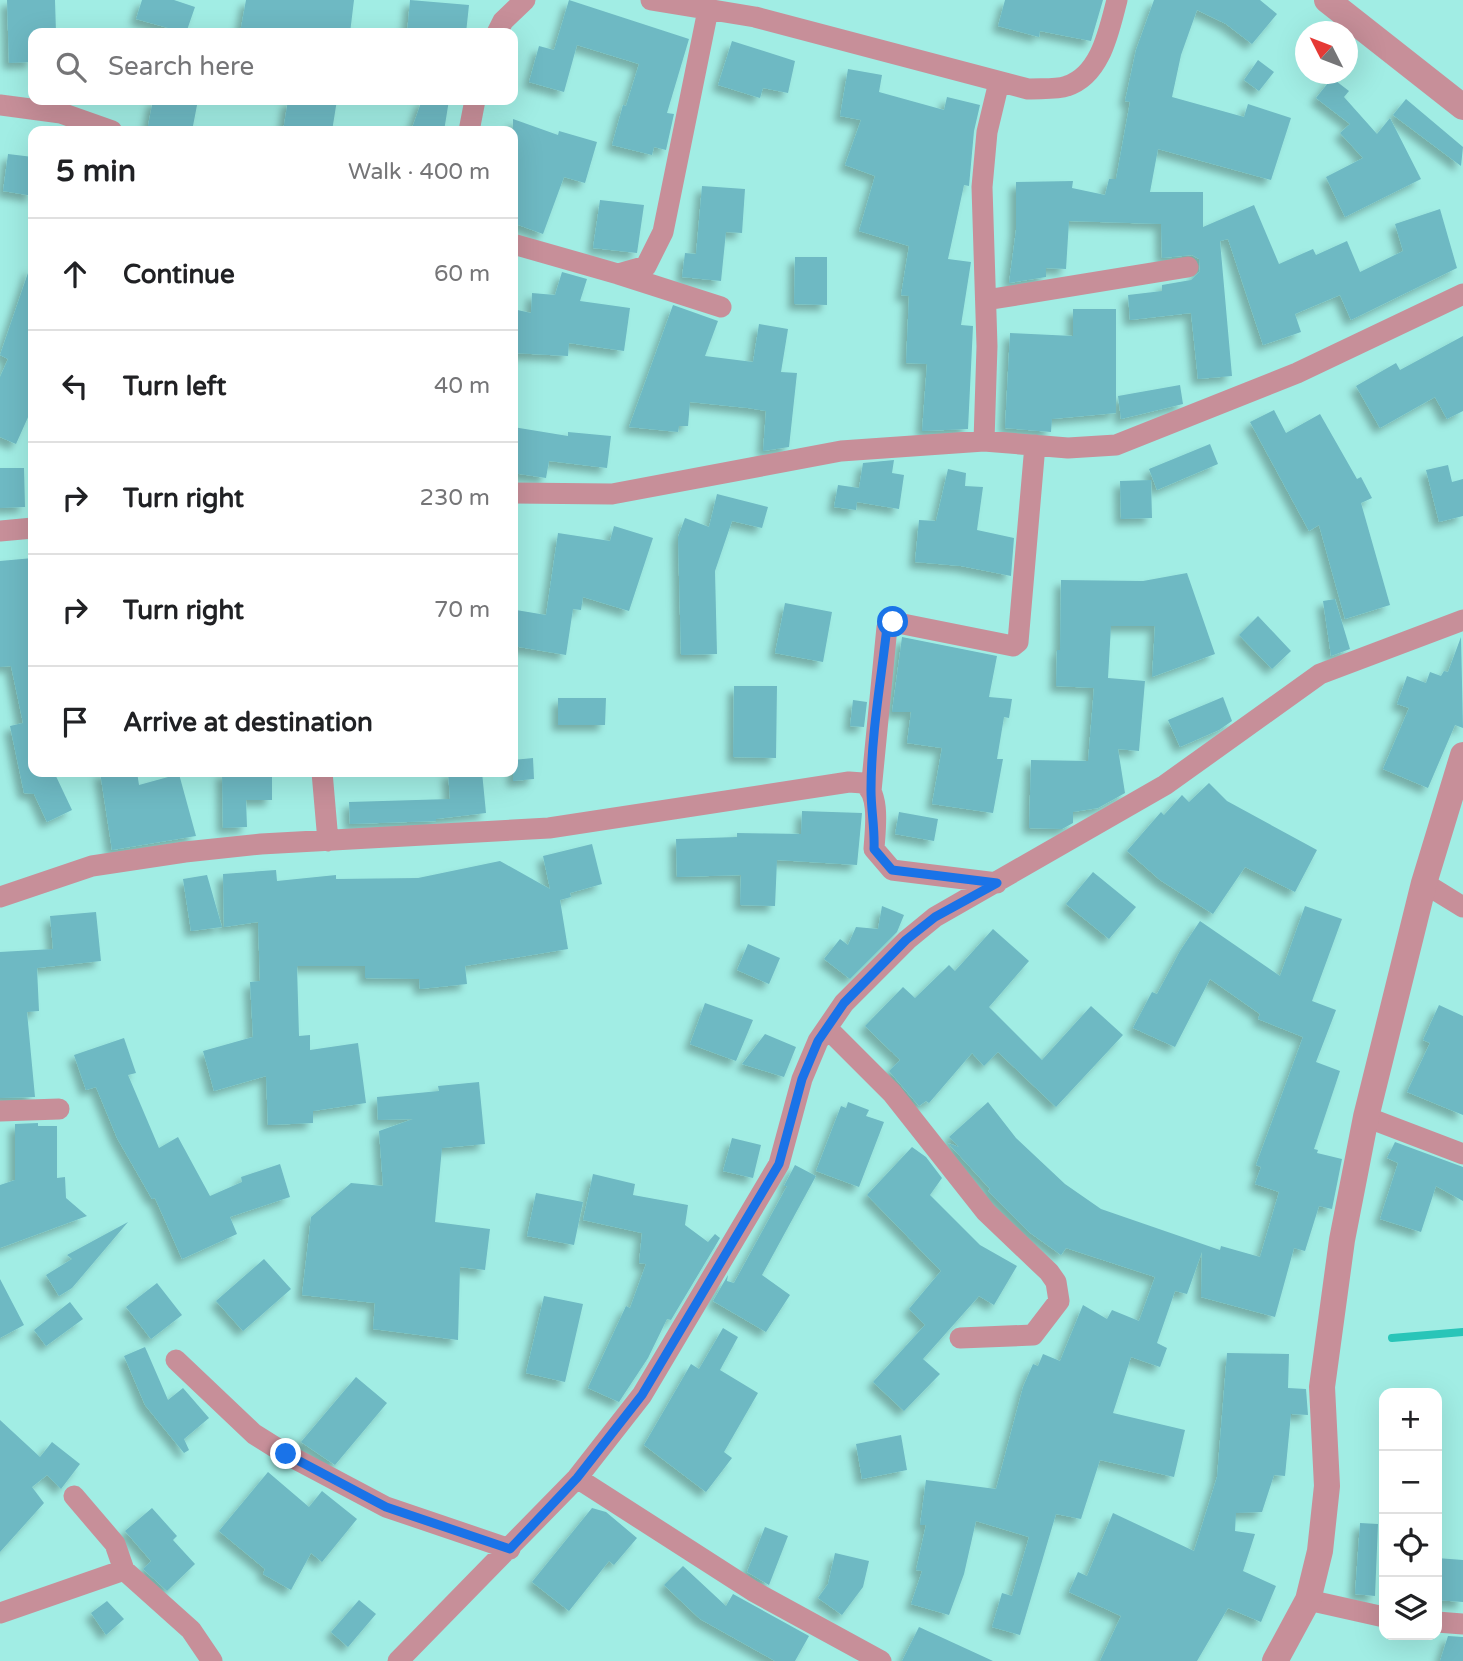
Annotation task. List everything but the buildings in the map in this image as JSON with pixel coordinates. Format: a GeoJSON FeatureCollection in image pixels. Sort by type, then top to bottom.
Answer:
{"type":"FeatureCollection","features":[{"type":"Feature","properties":{"kind":"street"},"geometry":{"type":"LineString","coordinates":[[500,28],[503,21],[525,0]]}},
{"type":"Feature","properties":{"kind":"street"},"geometry":{"type":"LineString","coordinates":[[652,0],[755,18],[1028,89],[1067,86],[1090,73],[1108,34],[1117,0]]}},
{"type":"Feature","properties":{"kind":"street"},"geometry":{"type":"LineString","coordinates":[[1327,0],[1463,107]]}},
{"type":"Feature","properties":{"kind":"street"},"geometry":{"type":"LineString","coordinates":[[618,275],[646,266],[663,232],[708,10]]}},
{"type":"Feature","properties":{"kind":"street"},"geometry":{"type":"LineString","coordinates":[[984,442],[986,300],[982,187],[987,132],[999,82]]}},
{"type":"Feature","properties":{"kind":"street"},"geometry":{"type":"LineString","coordinates":[[0,105],[61,113],[98,126]]}},
{"type":"Feature","properties":{"kind":"street"},"geometry":{"type":"LineString","coordinates":[[470,126],[474,105]]}},
{"type":"Feature","properties":{"kind":"street"},"geometry":{"type":"LineString","coordinates":[[518,245],[721,307]]}},
{"type":"Feature","properties":{"kind":"street"},"geometry":{"type":"LineString","coordinates":[[986,300],[1188,267]]}},
{"type":"Feature","properties":{"kind":"street"},"geometry":{"type":"LineString","coordinates":[[518,493],[612,494],[841,452],[984,442],[1068,448],[1116,444],[1147,435],[1297,373],[1463,294]]}},
{"type":"Feature","properties":{"kind":"street"},"geometry":{"type":"LineString","coordinates":[[997,883],[892,870],[874,849],[875,820],[871,791],[887,627],[893,622],[1013,646],[1018,642],[1035,445]]}},
{"type":"Feature","properties":{"kind":"street"},"geometry":{"type":"LineString","coordinates":[[0,531],[28,528]]}},
{"type":"Feature","properties":{"kind":"street"},"geometry":{"type":"LineString","coordinates":[[398,1661],[577,1478],[642,1395],[779,1164],[802,1079],[827,1028],[844,1003],[906,940],[935,917],[1165,785],[1320,674],[1463,620]]}},
{"type":"Feature","properties":{"kind":"street"},"geometry":{"type":"LineString","coordinates":[[1275,1661],[1308,1600],[1320,1551],[1328,1486],[1322,1387],[1327,1339],[1366,1117],[1424,883],[1463,755]]}},
{"type":"Feature","properties":{"kind":"street"},"geometry":{"type":"LineString","coordinates":[[322,777],[328,841]]}},
{"type":"Feature","properties":{"kind":"street"},"geometry":{"type":"LineString","coordinates":[[0,897],[92,866],[261,844],[549,828],[849,782],[863,783],[871,791]]}},
{"type":"Feature","properties":{"kind":"street"},"geometry":{"type":"LineString","coordinates":[[1424,883],[1463,906]]}},
{"type":"Feature","properties":{"kind":"street"},"geometry":{"type":"LineString","coordinates":[[827,1028],[892,1093],[986,1212],[1056,1282],[1059,1301],[1033,1335],[960,1338]]}},
{"type":"Feature","properties":{"kind":"street"},"geometry":{"type":"LineString","coordinates":[[0,1111],[59,1109]]}},
{"type":"Feature","properties":{"kind":"street"},"geometry":{"type":"LineString","coordinates":[[1366,1117],[1463,1154]]}},
{"type":"Feature","properties":{"kind":"street"},"geometry":{"type":"LineString","coordinates":[[176,1360],[254,1434],[286,1454],[386,1507],[510,1549]]}},
{"type":"Feature","properties":{"kind":"street"},"geometry":{"type":"LineString","coordinates":[[577,1478],[753,1591],[881,1661]]}},
{"type":"Feature","properties":{"kind":"street"},"geometry":{"type":"LineString","coordinates":[[74,1496],[115,1544],[124,1570],[191,1630],[212,1661]]}},
{"type":"Feature","properties":{"kind":"street"},"geometry":{"type":"LineString","coordinates":[[0,1613],[124,1570]]}},
{"type":"Feature","properties":{"kind":"street"},"geometry":{"type":"LineString","coordinates":[[1308,1600],[1379,1616]]}},
{"type":"Feature","properties":{"kind":"street"},"geometry":{"type":"LineString","coordinates":[[1442,1622],[1463,1624]]}},
{"type":"Feature","properties":{"kind":"waterway"},"geometry":{"type":"LineString","coordinates":[[1392,1338],[1463,1332]]}},
{"type":"Feature","properties":{"kind":"route"},"geometry":{"type":"LineString","coordinates":[[286,1454],[386,1507],[510,1549],[577,1478],[642,1395],[779,1164],[792,1125],[802,1079],[818,1041],[844,1003],[906,940],[935,917],[997,883],[892,870],[874,849],[875,820],[871,791],[879,692],[887,627],[893,622]]}}]}
